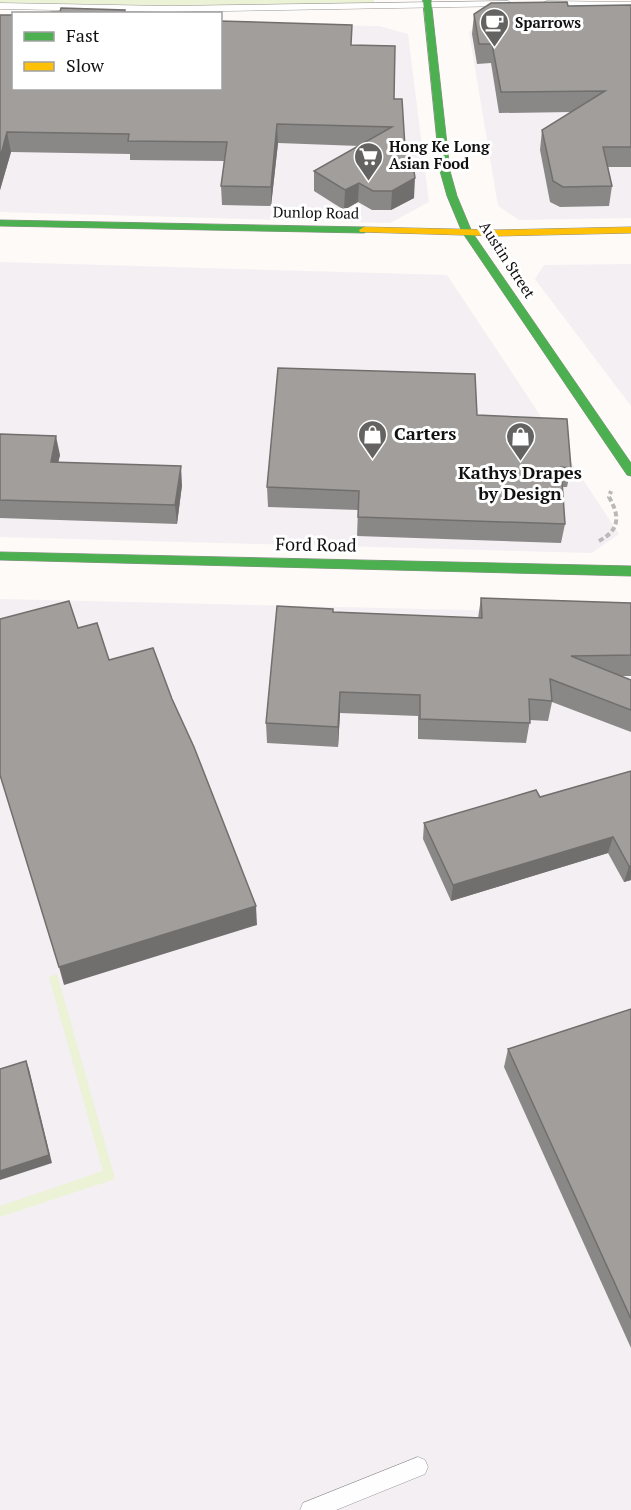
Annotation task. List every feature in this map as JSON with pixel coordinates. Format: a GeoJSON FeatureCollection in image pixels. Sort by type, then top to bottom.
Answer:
{"type":"FeatureCollection","features":[{"type":"Feature","properties":{"kind":"street","name":"Austin Street"},"geometry":{"type":"LineString","coordinates":[[427,3],[445,171],[452,196],[467,232],[631,472]]}},
{"type":"Feature","properties":{"kind":"street","name":"Dunlop Road"},"geometry":{"type":"LineString","coordinates":[[0,224],[467,232],[631,230]]}},
{"type":"Feature","properties":{"kind":"street","name":"Ford Road"},"geometry":{"type":"LineString","coordinates":[[0,556],[631,571]]}},
{"type":"Feature","properties":{"kind":"lane"},"geometry":{"type":"LineString","coordinates":[[0,6],[168,9],[427,3],[524,4]]}},
{"type":"Feature","properties":{"kind":"lane"},"geometry":{"type":"LineString","coordinates":[[536,4],[631,5]]}},
{"type":"Feature","properties":{"kind":"lane"},"geometry":{"type":"LineString","coordinates":[[310,1510],[418,1467]]}},
{"type":"Feature","properties":{"kind":"path"},"geometry":{"type":"LineString","coordinates":[[592,543],[611,534],[616,526],[618,515],[609,497]]}},
{"type":"Feature","properties":{"kind":"shaded area"},"geometry":{"type":"Polygon","coordinates":[[[0,22],[12,79],[12,90],[222,90],[222,24],[379,26],[408,34],[429,202],[390,223],[0,212],[0,22]]]}},
{"type":"Feature","properties":{"kind":"shaded area"},"geometry":{"type":"Polygon","coordinates":[[[631,24],[631,218],[519,220],[498,206],[469,32],[477,26],[631,24]]]}},
{"type":"Feature","properties":{"kind":"shaded area"},"geometry":{"type":"Polygon","coordinates":[[[0,262],[447,275],[619,534],[592,553],[0,537],[0,262]]]}},
{"type":"Feature","properties":{"kind":"shaded area"},"geometry":{"type":"Polygon","coordinates":[[[631,264],[631,406],[535,279],[544,265],[631,264]]]}},
{"type":"Feature","properties":{"kind":"shaded area"},"geometry":{"type":"Polygon","coordinates":[[[0,599],[631,614],[631,1510],[0,1510],[0,599]]]}},
{"type":"Feature","properties":{"kind":"green space"},"geometry":{"type":"Polygon","coordinates":[[[0,0],[374,0],[374,9],[0,7],[0,0]]]}},
{"type":"Feature","properties":{"kind":"green space"},"geometry":{"type":"Polygon","coordinates":[[[57,974],[115,1179],[0,1217],[0,1206],[103,1171],[49,977],[57,974]]]}},
{"type":"Feature","properties":{"kind":"building"},"geometry":{"type":"Polygon","coordinates":[[[567,2],[568,6],[631,5],[631,147],[603,147],[612,186],[563,187],[553,181],[542,130],[605,91],[501,92],[492,44],[479,44],[474,14],[491,3],[567,2]]]}},
{"type":"Feature","properties":{"kind":"building"},"geometry":{"type":"Polygon","coordinates":[[[61,8],[125,10],[124,12],[60,12],[61,8]]]}},
{"type":"Feature","properties":{"kind":"building"},"geometry":{"type":"Polygon","coordinates":[[[0,15],[12,15],[12,90],[222,90],[222,21],[352,25],[351,45],[395,46],[394,99],[402,99],[405,147],[411,151],[415,178],[392,191],[373,191],[359,183],[345,190],[314,171],[392,127],[277,124],[271,187],[221,186],[227,142],[128,141],[129,134],[7,132],[0,158],[0,15]]]}},
{"type":"Feature","properties":{"kind":"building","name":"Carters"},"geometry":{"type":"Polygon","coordinates":[[[278,368],[475,374],[477,415],[567,419],[571,468],[561,467],[565,524],[358,517],[359,491],[267,487],[278,368]]]}},
{"type":"Feature","properties":{"kind":"building"},"geometry":{"type":"Polygon","coordinates":[[[0,434],[56,436],[51,462],[181,466],[175,505],[0,500],[0,434]]]}},
{"type":"Feature","properties":{"kind":"building"},"geometry":{"type":"Polygon","coordinates":[[[481,598],[631,603],[631,655],[571,656],[631,680],[631,710],[550,679],[552,701],[529,699],[530,723],[420,719],[420,695],[340,692],[338,727],[266,723],[277,606],[333,609],[333,612],[482,618],[481,598]]]}},
{"type":"Feature","properties":{"kind":"building"},"geometry":{"type":"Polygon","coordinates":[[[69,601],[78,628],[97,623],[109,660],[153,648],[256,906],[59,967],[0,775],[0,619],[69,601]]]}},
{"type":"Feature","properties":{"kind":"building"},"geometry":{"type":"Polygon","coordinates":[[[631,771],[631,866],[613,837],[453,885],[424,823],[536,790],[540,797],[631,771]]]}},
{"type":"Feature","properties":{"kind":"building"},"geometry":{"type":"Polygon","coordinates":[[[631,1009],[631,1319],[508,1049],[631,1009]]]}},
{"type":"Feature","properties":{"kind":"building"},"geometry":{"type":"Polygon","coordinates":[[[26,1061],[49,1155],[0,1171],[0,1069],[26,1061]]]}},
{"type":"Feature","properties":{"kind":"traffic: fast"},"geometry":{"type":"LineString","coordinates":[[427,0],[445,171],[452,196],[467,232],[631,472]]}},
{"type":"Feature","properties":{"kind":"traffic: fast"},"geometry":{"type":"LineString","coordinates":[[0,223],[364,230]]}},
{"type":"Feature","properties":{"kind":"traffic: fast"},"geometry":{"type":"LineString","coordinates":[[0,556],[631,571]]}},
{"type":"Feature","properties":{"kind":"traffic: slow"},"geometry":{"type":"LineString","coordinates":[[364,230],[497,233],[631,230]]}},
{"type":"Feature","properties":{"kind":"place","name":"Sparrows"},"geometry":{"type":"Point","coordinates":[494,48]}},
{"type":"Feature","properties":{"kind":"place","name":"Hong Ke Long Asian Food"},"geometry":{"type":"Point","coordinates":[368,182]}},
{"type":"Feature","properties":{"kind":"place","name":"Carters"},"geometry":{"type":"Point","coordinates":[373,460]}},
{"type":"Feature","properties":{"kind":"place","name":"Kathys Drapes by Design"},"geometry":{"type":"Point","coordinates":[520,462]}}]}
